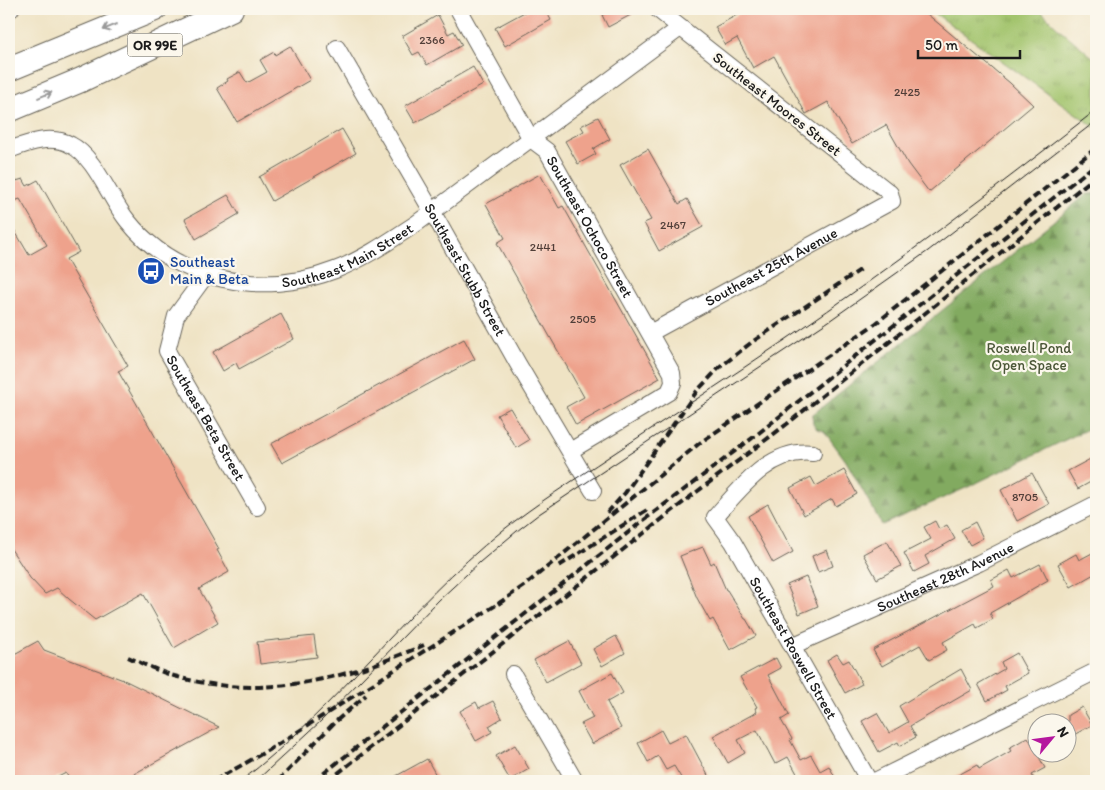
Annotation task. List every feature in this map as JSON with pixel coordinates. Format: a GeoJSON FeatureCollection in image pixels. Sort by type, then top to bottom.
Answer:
{"type":"FeatureCollection","features":[{"type":"Feature","properties":{"kind":"highway","name":"OR 99E"},"geometry":{"type":"LineString","coordinates":[[9,69],[155,9]]}},
{"type":"Feature","properties":{"kind":"highway","name":"OR 99E"},"geometry":{"type":"LineString","coordinates":[[9,110],[81,80],[231,9]]}},
{"type":"Feature","properties":{"kind":"street","name":"Southeast Ochoco Street"},"geometry":{"type":"LineString","coordinates":[[458,9],[531,139],[547,151],[672,373],[673,384],[670,392],[570,452]]}},
{"type":"Feature","properties":{"kind":"street","name":"Southeast Moores Street"},"geometry":{"type":"LineString","coordinates":[[658,9],[890,193],[892,202]]}},
{"type":"Feature","properties":{"kind":"street","name":"Southeast Main Street"},"geometry":{"type":"LineString","coordinates":[[9,150],[36,141],[47,140],[66,142],[76,147],[89,160],[113,202],[134,228],[150,243],[188,268],[206,275],[255,284],[308,279],[336,269],[371,252],[433,213],[680,28]]}},
{"type":"Feature","properties":{"kind":"street","name":"Southeast Stubb Street"},"geometry":{"type":"LineString","coordinates":[[337,48],[518,364],[593,490]]}},
{"type":"Feature","properties":{"kind":"street","name":"Southeast 25th Avenue"},"geometry":{"type":"LineString","coordinates":[[650,333],[892,202]]}},
{"type":"Feature","properties":{"kind":"street","name":"Southeast Beta Street"},"geometry":{"type":"LineString","coordinates":[[206,275],[176,316],[167,351],[257,507]]}},
{"type":"Feature","properties":{"kind":"street","name":"Southeast Roswell Street"},"geometry":{"type":"LineString","coordinates":[[813,452],[803,451],[787,455],[765,467],[741,488],[715,517],[733,542],[869,781]]}},
{"type":"Feature","properties":{"kind":"street","name":"Southeast 28th Avenue"},"geometry":{"type":"LineString","coordinates":[[792,646],[979,562],[1096,504]]}},
{"type":"Feature","properties":{"kind":"street"},"geometry":{"type":"LineString","coordinates":[[875,781],[1096,671]]}},
{"type":"Feature","properties":{"kind":"street"},"geometry":{"type":"LineString","coordinates":[[513,674],[575,781]]}},
{"type":"Feature","properties":{"kind":"green space"},"geometry":{"type":"Polygon","coordinates":[[[929,9],[1039,9],[1096,60],[1096,128],[929,9]]]}},
{"type":"Feature","properties":{"kind":"green space","name":"Roswell Pond Open Space"},"geometry":{"type":"Polygon","coordinates":[[[1096,193],[1096,425],[968,487],[882,525],[846,461],[824,431],[817,429],[813,424],[812,415],[1087,194],[1096,193]]]}},
{"type":"Feature","properties":{"kind":"building"},"geometry":{"type":"Polygon","coordinates":[[[530,9],[545,9],[551,20],[505,46],[495,28],[530,9]]]}},
{"type":"Feature","properties":{"kind":"building"},"geometry":{"type":"Polygon","coordinates":[[[614,9],[642,9],[608,27],[602,15],[614,9]]]}},
{"type":"Feature","properties":{"kind":"building"},"geometry":{"type":"Polygon","coordinates":[[[748,9],[921,9],[1010,83],[1033,105],[929,192],[908,164],[886,125],[852,144],[828,102],[806,114],[774,56],[753,68],[737,38],[725,45],[715,27],[748,9]]]}},
{"type":"Feature","properties":{"kind":"building"},"geometry":{"type":"Polygon","coordinates":[[[438,15],[448,34],[454,31],[462,45],[427,65],[419,52],[413,55],[402,36],[438,15]]]}},
{"type":"Feature","properties":{"kind":"building"},"geometry":{"type":"Polygon","coordinates":[[[290,46],[310,80],[237,122],[217,88],[228,81],[227,79],[240,72],[247,83],[267,72],[260,60],[274,52],[275,55],[290,46]]]}},
{"type":"Feature","properties":{"kind":"building"},"geometry":{"type":"Polygon","coordinates":[[[473,67],[483,85],[415,123],[405,106],[473,67]]]}},
{"type":"Feature","properties":{"kind":"building"},"geometry":{"type":"Polygon","coordinates":[[[598,117],[610,139],[593,149],[596,154],[578,164],[565,141],[584,131],[581,126],[598,117]]]}},
{"type":"Feature","properties":{"kind":"building"},"geometry":{"type":"Polygon","coordinates":[[[342,129],[356,153],[272,201],[259,177],[342,129]]]}},
{"type":"Feature","properties":{"kind":"building"},"geometry":{"type":"Polygon","coordinates":[[[648,149],[679,204],[687,199],[703,227],[659,251],[644,223],[651,220],[620,165],[648,149]]]}},
{"type":"Feature","properties":{"kind":"building"},"geometry":{"type":"Polygon","coordinates":[[[540,174],[559,208],[563,206],[660,378],[576,425],[566,407],[584,397],[497,243],[505,238],[486,204],[540,174]]]}},
{"type":"Feature","properties":{"kind":"building"},"geometry":{"type":"Polygon","coordinates":[[[23,179],[27,186],[38,180],[79,252],[66,259],[128,366],[118,371],[219,549],[217,550],[229,572],[199,589],[218,622],[174,648],[143,593],[95,620],[57,588],[45,594],[30,578],[9,546],[9,221],[29,255],[47,245],[20,199],[9,203],[9,183],[23,179]]]}},
{"type":"Feature","properties":{"kind":"building"},"geometry":{"type":"Polygon","coordinates":[[[228,195],[239,214],[196,239],[185,219],[228,195]]]}},
{"type":"Feature","properties":{"kind":"building"},"geometry":{"type":"Polygon","coordinates":[[[281,314],[294,339],[239,369],[236,363],[223,371],[213,352],[281,314]]]}},
{"type":"Feature","properties":{"kind":"building"},"geometry":{"type":"Polygon","coordinates":[[[464,339],[475,359],[282,463],[271,444],[464,339]]]}},
{"type":"Feature","properties":{"kind":"building"},"geometry":{"type":"Polygon","coordinates":[[[510,408],[529,440],[516,448],[497,415],[510,408]]]}},
{"type":"Feature","properties":{"kind":"building"},"geometry":{"type":"Polygon","coordinates":[[[1096,456],[1096,479],[1078,489],[1068,471],[1096,456]]]}},
{"type":"Feature","properties":{"kind":"building"},"geometry":{"type":"Polygon","coordinates":[[[844,470],[857,494],[836,506],[832,499],[804,515],[790,488],[811,477],[816,486],[844,470]]]}},
{"type":"Feature","properties":{"kind":"building"},"geometry":{"type":"Polygon","coordinates":[[[1032,473],[1049,504],[1017,521],[1001,490],[1032,473]]]}},
{"type":"Feature","properties":{"kind":"building"},"geometry":{"type":"Polygon","coordinates":[[[768,504],[793,552],[773,563],[748,516],[768,504]]]}},
{"type":"Feature","properties":{"kind":"building"},"geometry":{"type":"Polygon","coordinates":[[[935,521],[939,529],[947,525],[955,539],[925,556],[929,564],[914,572],[904,553],[931,539],[924,527],[935,521]]]}},
{"type":"Feature","properties":{"kind":"building"},"geometry":{"type":"Polygon","coordinates":[[[975,522],[983,538],[970,545],[961,530],[975,522]]]}},
{"type":"Feature","properties":{"kind":"building"},"geometry":{"type":"Polygon","coordinates":[[[887,541],[901,566],[877,579],[863,554],[887,541]]]}},
{"type":"Feature","properties":{"kind":"building"},"geometry":{"type":"Polygon","coordinates":[[[703,547],[711,564],[714,562],[726,590],[756,636],[730,650],[713,619],[710,621],[697,598],[680,556],[703,547]]]}},
{"type":"Feature","properties":{"kind":"building"},"geometry":{"type":"Polygon","coordinates":[[[827,550],[833,566],[818,572],[812,556],[827,550]]]}},
{"type":"Feature","properties":{"kind":"building"},"geometry":{"type":"Polygon","coordinates":[[[1096,551],[1096,573],[1071,587],[1058,564],[1076,554],[1079,560],[1096,551]]]}},
{"type":"Feature","properties":{"kind":"building"},"geometry":{"type":"Polygon","coordinates":[[[1040,564],[1048,580],[990,613],[993,619],[977,628],[975,624],[943,642],[947,650],[929,660],[920,645],[882,666],[873,650],[994,586],[991,580],[1009,570],[1013,578],[1040,564]]]}},
{"type":"Feature","properties":{"kind":"building"},"geometry":{"type":"Polygon","coordinates":[[[806,577],[818,606],[799,614],[787,585],[806,577]]]}},
{"type":"Feature","properties":{"kind":"building"},"geometry":{"type":"Polygon","coordinates":[[[314,636],[317,657],[260,664],[257,642],[314,636]]]}},
{"type":"Feature","properties":{"kind":"building"},"geometry":{"type":"Polygon","coordinates":[[[616,636],[625,653],[602,666],[593,649],[616,636]]]}},
{"type":"Feature","properties":{"kind":"building"},"geometry":{"type":"Polygon","coordinates":[[[38,641],[44,650],[126,681],[219,727],[121,781],[70,781],[66,773],[50,781],[9,781],[9,657],[38,641]]]}},
{"type":"Feature","properties":{"kind":"building"},"geometry":{"type":"Polygon","coordinates":[[[569,641],[581,663],[546,682],[534,660],[569,641]]]}},
{"type":"Feature","properties":{"kind":"building"},"geometry":{"type":"Polygon","coordinates":[[[1017,653],[1028,673],[1005,686],[1007,690],[987,701],[978,684],[1004,669],[1001,662],[1017,653]]]}},
{"type":"Feature","properties":{"kind":"building"},"geometry":{"type":"Polygon","coordinates":[[[837,654],[843,663],[849,660],[862,684],[845,693],[827,660],[837,654]]]}},
{"type":"Feature","properties":{"kind":"building"},"geometry":{"type":"Polygon","coordinates":[[[776,658],[781,668],[768,675],[789,715],[781,720],[792,739],[790,740],[801,760],[811,755],[820,771],[829,766],[837,781],[801,781],[788,757],[775,764],[757,730],[738,740],[745,753],[728,763],[713,736],[757,712],[755,708],[757,707],[740,677],[776,658]]]}},
{"type":"Feature","properties":{"kind":"building"},"geometry":{"type":"Polygon","coordinates":[[[961,669],[972,690],[910,726],[916,737],[900,746],[898,742],[879,752],[862,721],[877,713],[889,733],[908,722],[899,706],[961,669]]]}},
{"type":"Feature","properties":{"kind":"building"},"geometry":{"type":"Polygon","coordinates":[[[612,673],[623,693],[607,702],[621,728],[592,744],[581,724],[593,718],[579,691],[612,673]]]}},
{"type":"Feature","properties":{"kind":"building"},"geometry":{"type":"Polygon","coordinates":[[[493,701],[502,718],[489,726],[492,732],[476,741],[460,711],[476,702],[479,708],[493,701]]]}},
{"type":"Feature","properties":{"kind":"building"},"geometry":{"type":"Polygon","coordinates":[[[1082,707],[1092,725],[1078,733],[1078,712],[1073,712],[1082,707]]]}},
{"type":"Feature","properties":{"kind":"building"},"geometry":{"type":"Polygon","coordinates":[[[661,730],[668,743],[686,734],[711,781],[683,781],[674,766],[666,770],[658,756],[648,762],[638,743],[661,730]]]}},
{"type":"Feature","properties":{"kind":"building"},"geometry":{"type":"Polygon","coordinates":[[[1028,737],[1028,762],[1042,762],[1045,768],[1032,775],[1035,781],[947,781],[977,765],[979,769],[1011,751],[1009,748],[1028,737]]]}},
{"type":"Feature","properties":{"kind":"building"},"geometry":{"type":"Polygon","coordinates":[[[515,745],[529,769],[510,780],[496,756],[515,745]]]}},
{"type":"Feature","properties":{"kind":"building"},"geometry":{"type":"Polygon","coordinates":[[[427,759],[437,777],[430,781],[387,781],[427,759]]]}},
{"type":"Feature","properties":{"kind":"tram line"},"geometry":{"type":"LineString","coordinates":[[241,781],[309,722],[435,591],[502,531],[555,492],[828,311],[982,198],[1096,110]]}},
{"type":"Feature","properties":{"kind":"tram line"},"geometry":{"type":"LineString","coordinates":[[256,781],[321,721],[439,600],[517,531],[539,514],[829,321],[928,251],[1096,121]]}},
{"type":"Feature","properties":{"kind":"railway"},"geometry":{"type":"LineString","coordinates":[[498,604],[525,585],[701,442],[875,324],[1096,148]]}},
{"type":"Feature","properties":{"kind":"railway"},"geometry":{"type":"LineString","coordinates":[[314,781],[644,520],[755,436],[1096,164]]}},
{"type":"Feature","properties":{"kind":"railway"},"geometry":{"type":"LineString","coordinates":[[328,781],[694,494],[787,424],[1096,176]]}},
{"type":"Feature","properties":{"kind":"railway"},"geometry":{"type":"LineString","coordinates":[[607,513],[625,493],[697,391],[719,368],[752,342],[863,268]]}},
{"type":"Feature","properties":{"kind":"railway"},"geometry":{"type":"LineString","coordinates":[[559,566],[650,508]]}},
{"type":"Feature","properties":{"kind":"railway"},"geometry":{"type":"LineString","coordinates":[[214,781],[277,745],[504,600]]}},
{"type":"Feature","properties":{"kind":"railway"},"geometry":{"type":"LineString","coordinates":[[128,657],[168,674],[206,683],[238,687],[270,686],[332,677],[363,668],[424,645]]}},
{"type":"Feature","properties":{"kind":"railway"},"geometry":{"type":"LineString","coordinates":[[278,781],[334,723],[366,695]]}},
{"type":"Feature","properties":{"kind":"place","name":"Southeast Main & Beta"},"geometry":{"type":"Point","coordinates":[151,271]}}]}
